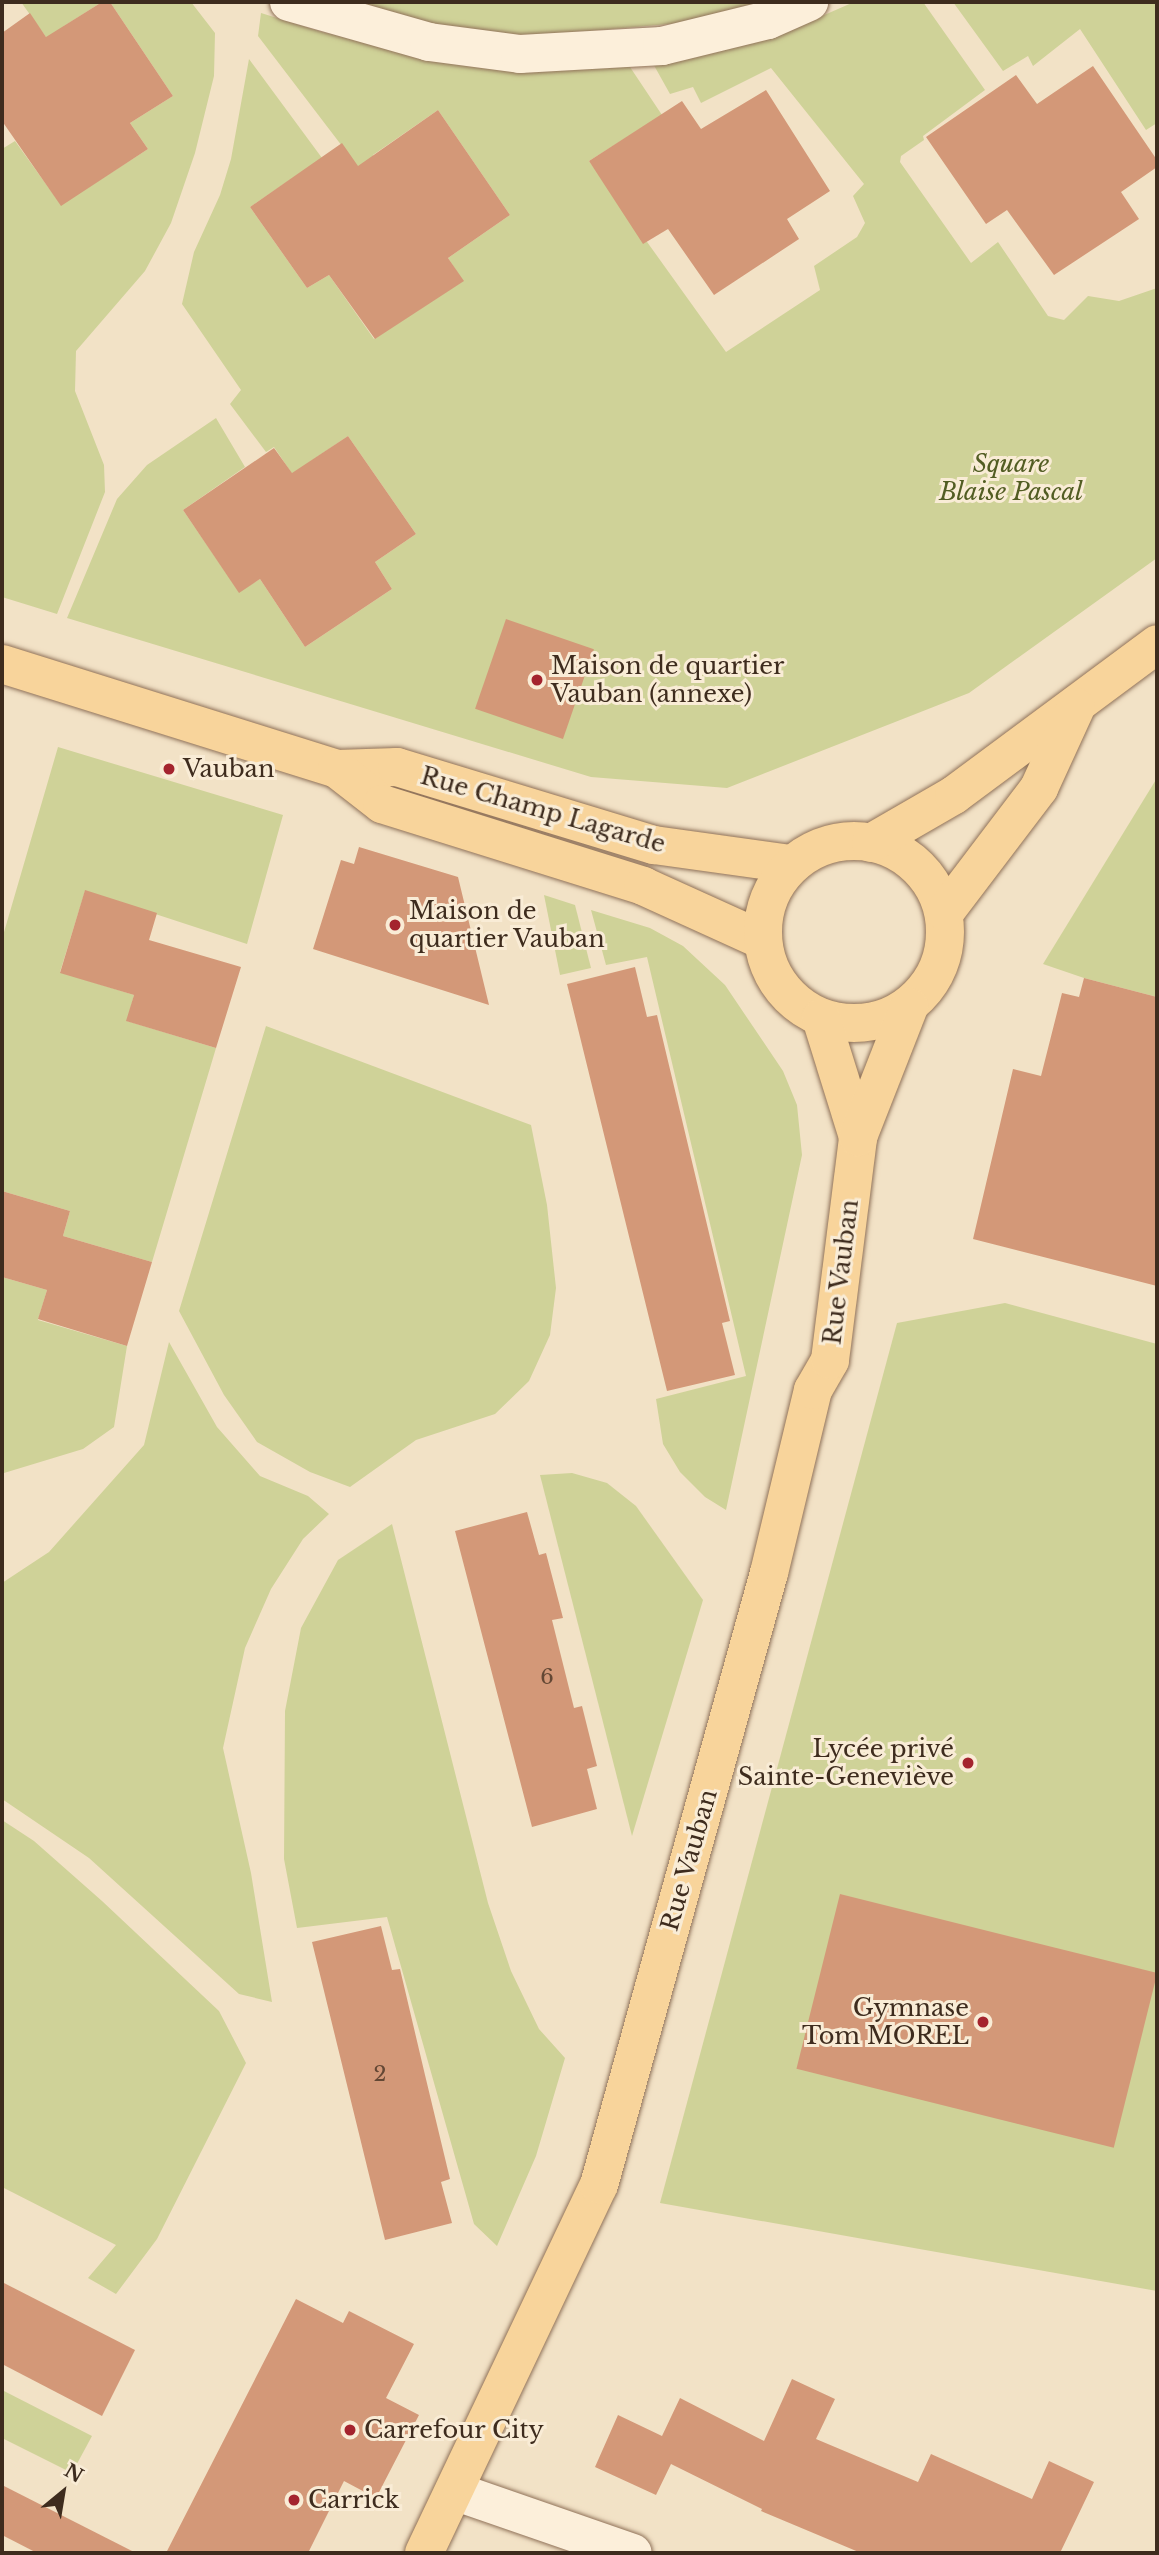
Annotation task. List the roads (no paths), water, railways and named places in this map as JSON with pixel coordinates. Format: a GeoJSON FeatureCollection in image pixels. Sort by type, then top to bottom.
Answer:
{"type":"FeatureCollection","features":[{"type":"Feature","properties":{"kind":"main road"},"geometry":{"type":"LineString","coordinates":[[872,843],[954,795],[1157,644]]}},
{"type":"Feature","properties":{"kind":"main road","name":"Rue Champ Lagarde"},"geometry":{"type":"LineString","coordinates":[[2,664],[337,769],[397,767],[654,845],[791,864]]}},
{"type":"Feature","properties":{"kind":"main road"},"geometry":{"type":"LineString","coordinates":[[944,912],[1040,788],[1076,706]]}},
{"type":"Feature","properties":{"kind":"main road","name":"Rue Champ Lagarde"},"geometry":{"type":"LineString","coordinates":[[337,769],[382,804],[643,886],[762,940]]}},
{"type":"Feature","properties":{"kind":"main road"},"geometry":{"type":"LineString","coordinates":[[839,841],[872,843],[896,850],[922,870],[936,890],[944,912],[948,939],[940,965],[909,1007],[868,1023],[835,1022],[821,1017],[783,991],[769,967],[762,940],[763,912],[774,886],[791,864],[814,849],[839,841]]}},
{"type":"Feature","properties":{"kind":"main road","name":"Rue Vauban"},"geometry":{"type":"LineString","coordinates":[[424,2553],[599,2185],[769,1573],[813,1390],[830,1360],[858,1137],[909,1007]]}},
{"type":"Feature","properties":{"kind":"main road","name":"Rue Vauban"},"geometry":{"type":"LineString","coordinates":[[821,1017],[858,1137]]}},
{"type":"Feature","properties":{"kind":"street"},"geometry":{"type":"LineString","coordinates":[[289,2],[429,42],[520,54],[662,46],[768,20],[809,2]]}},
{"type":"Feature","properties":{"kind":"street"},"geometry":{"type":"LineString","coordinates":[[454,2491],[633,2553]]}},
{"type":"Feature","properties":{"kind":"place","name":"Maison de quartier Vauban (annexe)"},"geometry":{"type":"Point","coordinates":[537,680]}},
{"type":"Feature","properties":{"kind":"place","name":"Vauban"},"geometry":{"type":"Point","coordinates":[169,769]}},
{"type":"Feature","properties":{"kind":"place","name":"Maison de quartier Vauban"},"geometry":{"type":"Point","coordinates":[395,925]}},
{"type":"Feature","properties":{"kind":"place","name":"Lycée privé Sainte-Geneviève"},"geometry":{"type":"Point","coordinates":[968,1763]}},
{"type":"Feature","properties":{"kind":"place","name":"Gymnase Tom MOREL"},"geometry":{"type":"Point","coordinates":[983,2022]}},
{"type":"Feature","properties":{"kind":"place","name":"Carrefour City"},"geometry":{"type":"Point","coordinates":[350,2430]}},
{"type":"Feature","properties":{"kind":"place","name":"Carrick"},"geometry":{"type":"Point","coordinates":[294,2500]}},
{"type":"Feature","properties":{"kind":"park label","name":"Square Blaise Pascal"},"geometry":{"type":"Point","coordinates":[1011,478]}}]}
